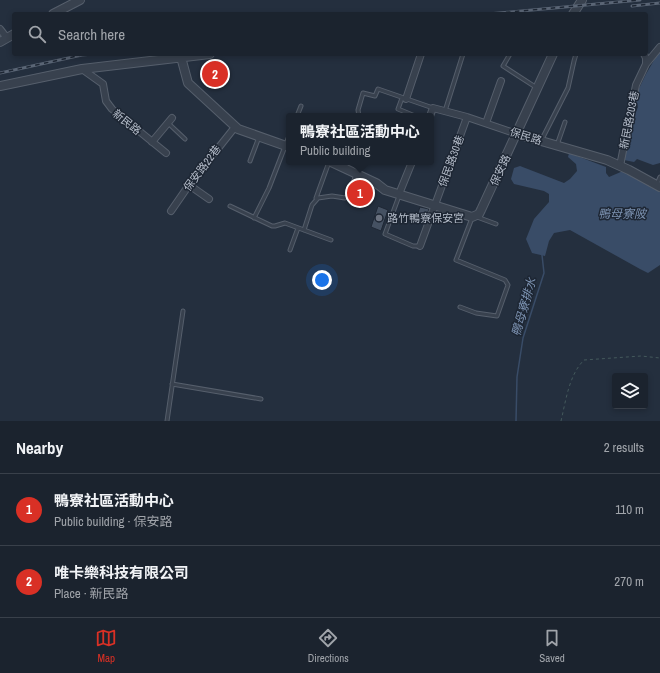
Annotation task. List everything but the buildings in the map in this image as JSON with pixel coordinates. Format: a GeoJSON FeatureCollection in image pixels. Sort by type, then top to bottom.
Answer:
{"type":"FeatureCollection","features":[{"type":"Feature","properties":{"kind":"street"},"geometry":{"type":"LineString","coordinates":[[57,12],[80,0]]}},
{"type":"Feature","properties":{"kind":"street"},"geometry":{"type":"LineString","coordinates":[[574,12],[582,0]]}},
{"type":"Feature","properties":{"kind":"street"},"geometry":{"type":"LineString","coordinates":[[0,29],[7,38]]}},
{"type":"Feature","properties":{"kind":"street","name":"新民路203巷"},"geometry":{"type":"LineString","coordinates":[[620,166],[636,85],[646,64],[660,47]]}},
{"type":"Feature","properties":{"kind":"street"},"geometry":{"type":"LineString","coordinates":[[0,86],[82,69],[191,56]]}},
{"type":"Feature","properties":{"kind":"street"},"geometry":{"type":"LineString","coordinates":[[404,99],[420,56]]}},
{"type":"Feature","properties":{"kind":"street","name":"保安路"},"geometry":{"type":"LineString","coordinates":[[474,217],[481,210],[517,134],[551,56]]}},
{"type":"Feature","properties":{"kind":"street"},"geometry":{"type":"LineString","coordinates":[[645,56],[646,64]]}},
{"type":"Feature","properties":{"kind":"street"},"geometry":{"type":"LineString","coordinates":[[181,57],[188,83],[235,126],[242,131],[286,147]]}},
{"type":"Feature","properties":{"kind":"street","name":"新民路"},"geometry":{"type":"LineString","coordinates":[[82,69],[103,84],[106,100],[112,109],[166,153]]}},
{"type":"Feature","properties":{"kind":"street"},"geometry":{"type":"LineString","coordinates":[[486,123],[500,81]]}},
{"type":"Feature","properties":{"kind":"street"},"geometry":{"type":"LineString","coordinates":[[431,113],[433,108],[445,111]]}},
{"type":"Feature","properties":{"kind":"street","name":"保民路"},"geometry":{"type":"LineString","coordinates":[[445,111],[607,160],[659,183]]}},
{"type":"Feature","properties":{"kind":"street","name":"保民路30巷"},"geometry":{"type":"LineString","coordinates":[[434,205],[467,117]]}},
{"type":"Feature","properties":{"kind":"street"},"geometry":{"type":"LineString","coordinates":[[152,142],[170,120]]}},
{"type":"Feature","properties":{"kind":"street","name":"保安路22巷"},"geometry":{"type":"LineString","coordinates":[[171,211],[189,185],[235,126]]}},
{"type":"Feature","properties":{"kind":"street"},"geometry":{"type":"LineString","coordinates":[[346,165],[356,173],[385,190],[474,217]]}},
{"type":"Feature","properties":{"kind":"street"},"geometry":{"type":"LineString","coordinates":[[400,194],[411,165]]}},
{"type":"Feature","properties":{"kind":"street"},"geometry":{"type":"LineString","coordinates":[[189,185],[209,199]]}},
{"type":"Feature","properties":{"kind":"street"},"geometry":{"type":"LineString","coordinates":[[420,246],[434,205]]}},
{"type":"Feature","properties":{"kind":"lane"},"geometry":{"type":"LineString","coordinates":[[445,111],[462,56]]}},
{"type":"Feature","properties":{"kind":"lane"},"geometry":{"type":"LineString","coordinates":[[509,56],[503,66],[537,88]]}},
{"type":"Feature","properties":{"kind":"lane"},"geometry":{"type":"LineString","coordinates":[[541,141],[568,88],[575,56]]}},
{"type":"Feature","properties":{"kind":"lane"},"geometry":{"type":"LineString","coordinates":[[358,113],[363,93],[375,96],[378,89],[433,108]]}},
{"type":"Feature","properties":{"kind":"lane"},"geometry":{"type":"LineString","coordinates":[[404,99],[398,109],[408,113]]}},
{"type":"Feature","properties":{"kind":"lane"},"geometry":{"type":"LineString","coordinates":[[298,113],[301,106]]}},
{"type":"Feature","properties":{"kind":"lane"},"geometry":{"type":"LineString","coordinates":[[170,120],[186,139]]}},
{"type":"Feature","properties":{"kind":"lane"},"geometry":{"type":"LineString","coordinates":[[557,145],[565,122]]}},
{"type":"Feature","properties":{"kind":"lane"},"geometry":{"type":"LineString","coordinates":[[250,161],[259,137]]}},
{"type":"Feature","properties":{"kind":"lane"},"geometry":{"type":"LineString","coordinates":[[254,218],[286,149]]}},
{"type":"Feature","properties":{"kind":"lane"},"geometry":{"type":"LineString","coordinates":[[304,230],[312,205],[316,200],[329,165]]}},
{"type":"Feature","properties":{"kind":"lane"},"geometry":{"type":"LineString","coordinates":[[316,200],[318,198],[332,196],[345,198],[350,193],[356,173]]}},
{"type":"Feature","properties":{"kind":"lane"},"geometry":{"type":"LineString","coordinates":[[400,194],[385,234],[414,246],[420,246]]}},
{"type":"Feature","properties":{"kind":"lane"},"geometry":{"type":"LineString","coordinates":[[230,206],[272,226],[284,223],[331,240]]}},
{"type":"Feature","properties":{"kind":"lane"},"geometry":{"type":"LineString","coordinates":[[474,217],[496,224]]}},
{"type":"Feature","properties":{"kind":"lane","name":"保安路"},"geometry":{"type":"LineString","coordinates":[[460,307],[476,313],[497,316],[508,284],[505,280],[456,260],[474,217]]}},
{"type":"Feature","properties":{"kind":"lane"},"geometry":{"type":"LineString","coordinates":[[290,250],[298,228]]}},
{"type":"Feature","properties":{"kind":"lane"},"geometry":{"type":"LineString","coordinates":[[167,421],[184,311]]}},
{"type":"Feature","properties":{"kind":"lane"},"geometry":{"type":"LineString","coordinates":[[172,384],[261,399]]}},
{"type":"Feature","properties":{"kind":"path"},"geometry":{"type":"LineString","coordinates":[[561,421],[570,384],[576,367],[584,360],[641,356],[660,358]]}},
{"type":"Feature","properties":{"kind":"water"},"geometry":{"type":"Polygon","coordinates":[[[660,50],[660,163],[653,165],[637,159],[634,162],[624,160],[631,123],[638,107],[634,99],[660,50]]]}},
{"type":"Feature","properties":{"kind":"water","name":"鴨母寮陂"},"geometry":{"type":"Polygon","coordinates":[[[569,153],[606,167],[606,173],[609,177],[623,171],[660,191],[660,265],[648,273],[570,230],[554,233],[549,241],[545,256],[532,253],[526,239],[534,219],[549,202],[549,194],[544,191],[514,184],[511,179],[514,168],[520,166],[564,183],[577,171],[576,164],[568,157],[569,153]]]}},
{"type":"Feature","properties":{"kind":"waterway","name":"鴨母寮排水"},"geometry":{"type":"LineString","coordinates":[[516,421],[517,377],[523,338],[544,273],[542,255]]}},
{"type":"Feature","properties":{"kind":"railway"},"geometry":{"type":"LineString","coordinates":[[510,12],[640,0]]}},
{"type":"Feature","properties":{"kind":"railway"},"geometry":{"type":"LineString","coordinates":[[632,6],[660,3]]}},
{"type":"Feature","properties":{"kind":"railway"},"geometry":{"type":"LineString","coordinates":[[0,73],[77,56]]}},
{"type":"Feature","properties":{"kind":"place","name":"唯卡樂科技有限公司"},"geometry":{"type":"Point","coordinates":[215,74]}},
{"type":"Feature","properties":{"kind":"place","name":"鴨寮社區活動中心"},"geometry":{"type":"Point","coordinates":[360,193]}},
{"type":"Feature","properties":{"kind":"place","name":"路竹鴨寮保安宮"},"geometry":{"type":"Point","coordinates":[379,218]}}]}
